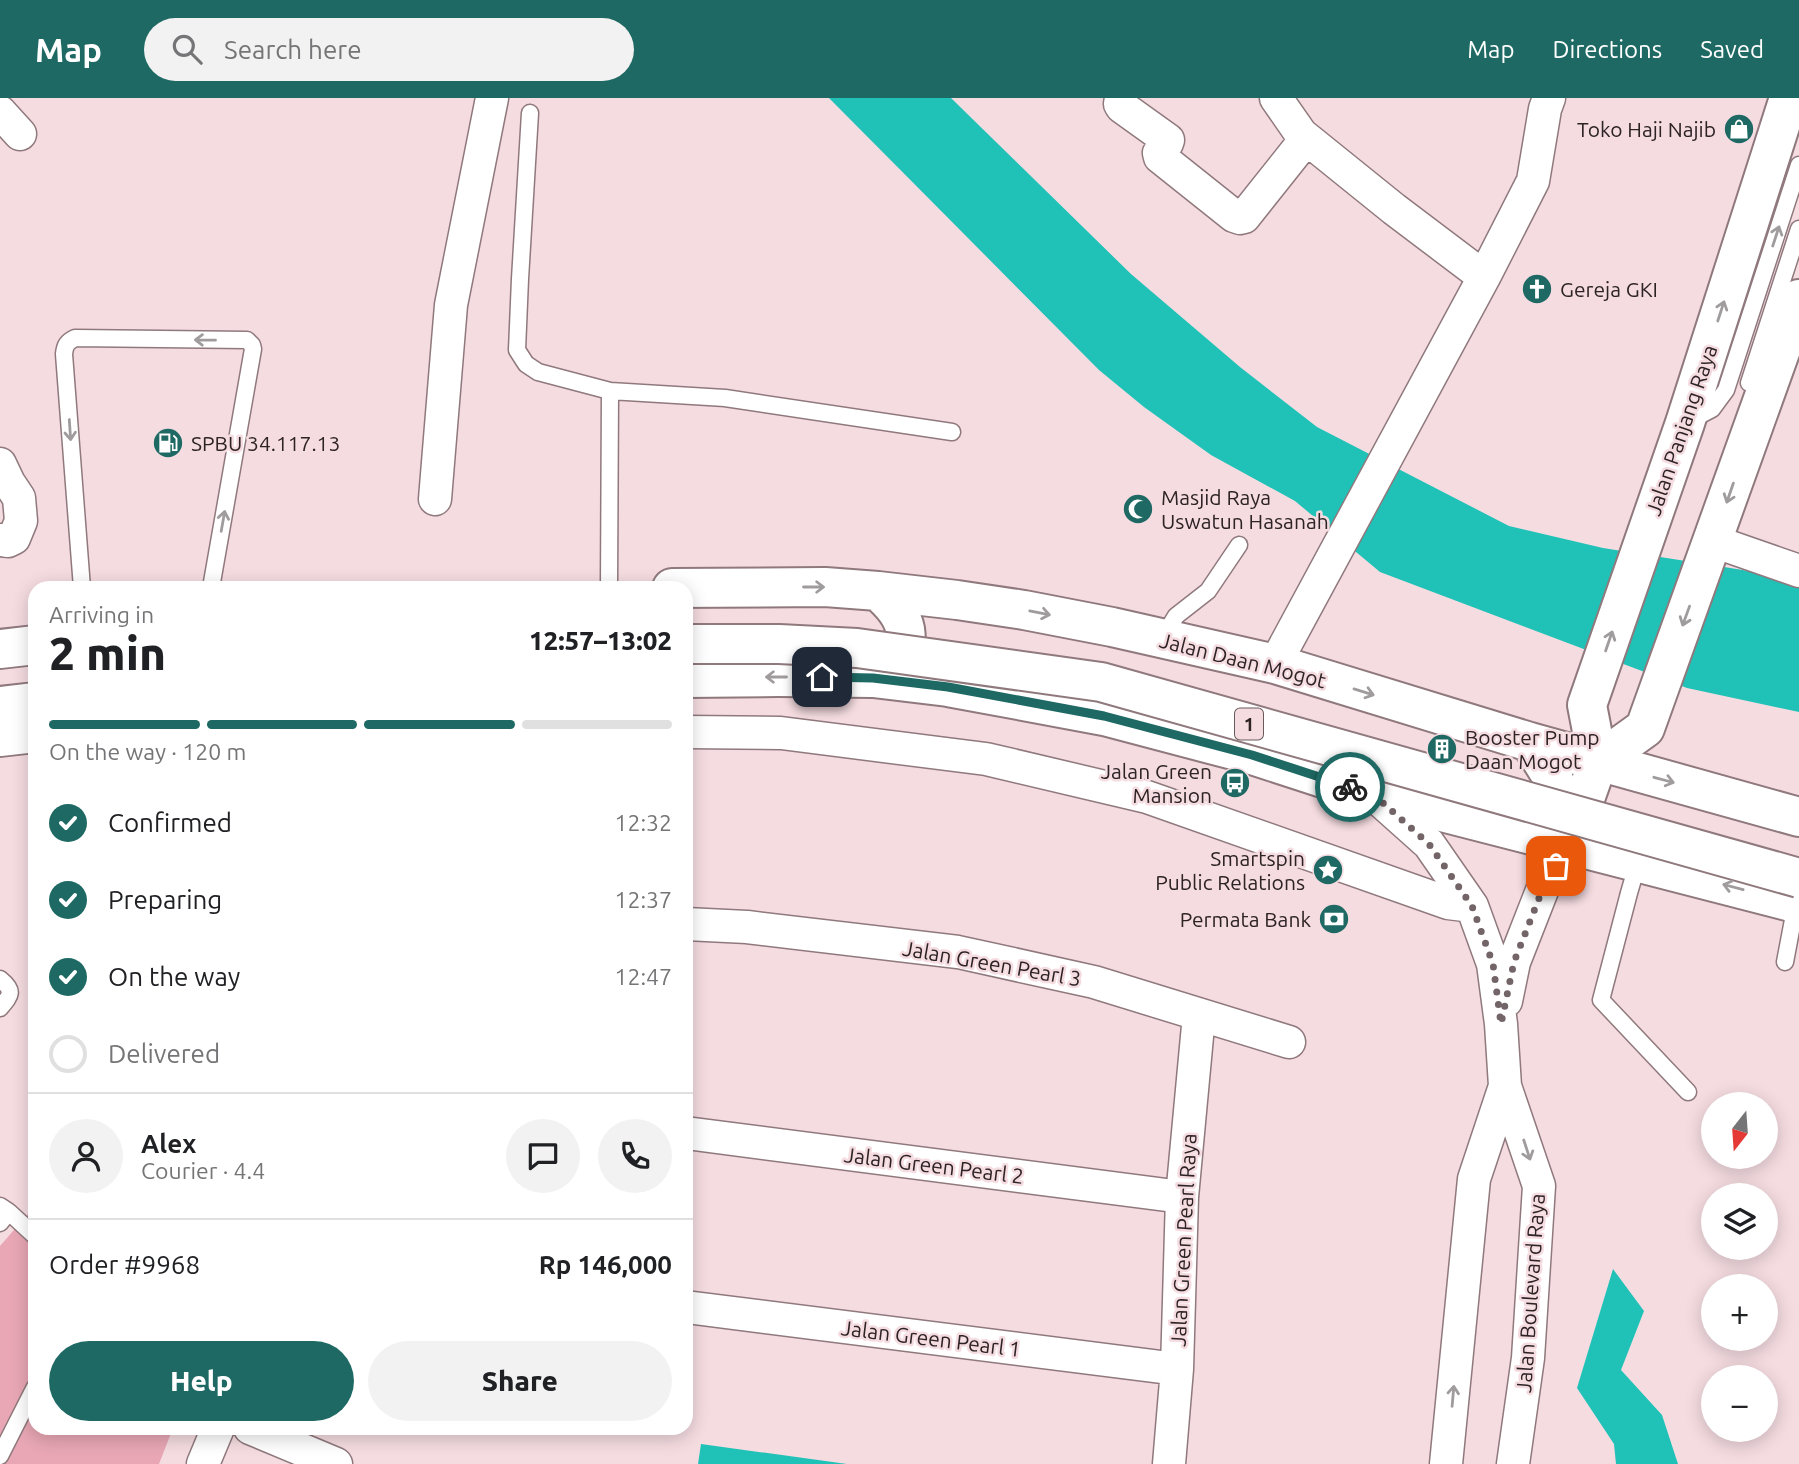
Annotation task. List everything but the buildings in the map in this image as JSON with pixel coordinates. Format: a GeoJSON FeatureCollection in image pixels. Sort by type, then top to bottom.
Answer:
{"type":"FeatureCollection","features":[{"type":"Feature","properties":{"kind":"main road","name":"Jalan Panjang Raya"},"geometry":{"type":"LineString","coordinates":[[1598,762],[1587,705],[1685,423],[1788,98]]}},
{"type":"Feature","properties":{"kind":"main road"},"geometry":{"type":"LineString","coordinates":[[1569,844],[1598,762],[1645,728],[1711,547],[1747,411],[1799,299]]}},
{"type":"Feature","properties":{"kind":"main road","name":"Jalan Daan Mogot"},"geometry":{"type":"LineString","coordinates":[[693,603],[766,587],[825,587],[957,600],[1024,610],[1275,664],[1598,762],[1799,817]]}},
{"type":"Feature","properties":{"kind":"main road"},"geometry":{"type":"LineString","coordinates":[[873,678],[897,660],[906,634],[905,623],[899,613],[878,591]]}},
{"type":"Feature","properties":{"kind":"main road"},"geometry":{"type":"LineString","coordinates":[[948,687],[932,670],[925,652],[926,642],[929,628],[937,615],[957,600]]}},
{"type":"Feature","properties":{"kind":"main road","name":"Jalan Daan Mogot"},"geometry":{"type":"LineString","coordinates":[[693,607],[764,625],[868,628],[1105,666],[1799,854]]}},
{"type":"Feature","properties":{"kind":"main road","name":"1"},"geometry":{"type":"LineString","coordinates":[[693,644],[857,648],[1101,682],[1798,895]]}},
{"type":"Feature","properties":{"kind":"main road"},"geometry":{"type":"LineString","coordinates":[[0,649],[28,646]]}},
{"type":"Feature","properties":{"kind":"main road","name":"1"},"geometry":{"type":"LineString","coordinates":[[693,678],[873,678],[948,687],[1104,716],[1252,755],[1373,794],[1638,862],[1798,895]]}},
{"type":"Feature","properties":{"kind":"main road"},"geometry":{"type":"LineString","coordinates":[[0,683],[28,680]]}},
{"type":"Feature","properties":{"kind":"main road"},"geometry":{"type":"LineString","coordinates":[[0,706],[28,703]]}},
{"type":"Feature","properties":{"kind":"main road"},"geometry":{"type":"LineString","coordinates":[[0,737],[28,734]]}},
{"type":"Feature","properties":{"kind":"main road"},"geometry":{"type":"LineString","coordinates":[[1530,742],[1554,780],[1569,844]]}},
{"type":"Feature","properties":{"kind":"street"},"geometry":{"type":"LineString","coordinates":[[435,499],[451,305],[492,98]]}},
{"type":"Feature","properties":{"kind":"street"},"geometry":{"type":"LineString","coordinates":[[1121,98],[1122,107],[1168,140],[1159,153],[1160,158],[1240,219],[1306,139]]}},
{"type":"Feature","properties":{"kind":"street"},"geometry":{"type":"LineString","coordinates":[[1276,98],[1306,139],[1484,277]]}},
{"type":"Feature","properties":{"kind":"street"},"geometry":{"type":"LineString","coordinates":[[1275,664],[1533,181],[1549,98]]}},
{"type":"Feature","properties":{"kind":"street"},"geometry":{"type":"LineString","coordinates":[[0,464],[19,498],[21,521],[14,538],[8,541],[0,540]]}},
{"type":"Feature","properties":{"kind":"street"},"geometry":{"type":"LineString","coordinates":[[1711,547],[1799,571]]}},
{"type":"Feature","properties":{"kind":"street"},"geometry":{"type":"LineString","coordinates":[[693,732],[781,733],[986,759],[1147,797],[1448,903],[1472,906]]}},
{"type":"Feature","properties":{"kind":"street","name":"Jalan Boulevard Raya"},"geometry":{"type":"LineString","coordinates":[[1373,794],[1429,844],[1472,906],[1493,964],[1506,1086],[1539,1186],[1528,1358],[1513,1464]]}},
{"type":"Feature","properties":{"kind":"street","name":"Jalan Boulevard Raya"},"geometry":{"type":"LineString","coordinates":[[1501,1024],[1514,962],[1543,888],[1569,844]]}},
{"type":"Feature","properties":{"kind":"street","name":"Jalan Green Pearl 3"},"geometry":{"type":"LineString","coordinates":[[693,924],[747,927],[958,952],[1094,982],[1289,1042]]}},
{"type":"Feature","properties":{"kind":"street","name":"Jalan Green Pearl Raya"},"geometry":{"type":"LineString","coordinates":[[1169,1464],[1177,1369],[1182,1197],[1199,1015]]}},
{"type":"Feature","properties":{"kind":"street","name":"Jalan Boulevard Raya"},"geometry":{"type":"LineString","coordinates":[[1447,1464],[1474,1179],[1506,1086]]}},
{"type":"Feature","properties":{"kind":"street","name":"Jalan Green Pearl 2"},"geometry":{"type":"LineString","coordinates":[[693,1134],[1182,1197]]}},
{"type":"Feature","properties":{"kind":"street","name":"Jalan Green Pearl 1"},"geometry":{"type":"LineString","coordinates":[[693,1308],[1177,1369]]}},
{"type":"Feature","properties":{"kind":"street"},"geometry":{"type":"LineString","coordinates":[[203,1464],[215,1435]]}},
{"type":"Feature","properties":{"kind":"street"},"geometry":{"type":"LineString","coordinates":[[267,1435],[336,1464]]}},
{"type":"Feature","properties":{"kind":"lane"},"geometry":{"type":"LineString","coordinates":[[530,113],[517,350],[526,364],[538,372],[610,391],[725,398],[952,432]]}},
{"type":"Feature","properties":{"kind":"lane"},"geometry":{"type":"LineString","coordinates":[[1685,423],[1712,409],[1726,390],[1799,165]]}},
{"type":"Feature","properties":{"kind":"lane"},"geometry":{"type":"LineString","coordinates":[[1747,411],[1799,229]]}},
{"type":"Feature","properties":{"kind":"lane"},"geometry":{"type":"LineString","coordinates":[[81,581],[65,345],[75,338],[247,340],[253,349],[213,581]]}},
{"type":"Feature","properties":{"kind":"lane"},"geometry":{"type":"LineString","coordinates":[[609,581],[610,391]]}},
{"type":"Feature","properties":{"kind":"lane"},"geometry":{"type":"LineString","coordinates":[[1162,639],[1176,616],[1208,591],[1239,545]]}},
{"type":"Feature","properties":{"kind":"lane"},"geometry":{"type":"LineString","coordinates":[[1638,862],[1601,1000],[1688,1092]]}},
{"type":"Feature","properties":{"kind":"lane"},"geometry":{"type":"LineString","coordinates":[[1785,962],[1798,895]]}},
{"type":"Feature","properties":{"kind":"lane"},"geometry":{"type":"LineString","coordinates":[[0,979],[11,992],[0,1008]]}},
{"type":"Feature","properties":{"kind":"lane"},"geometry":{"type":"LineString","coordinates":[[3,1214],[28,1231]]}},
{"type":"Feature","properties":{"kind":"lane"},"geometry":{"type":"LineString","coordinates":[[0,1456],[28,1401]]}},
{"type":"Feature","properties":{"kind":"shaded area"},"geometry":{"type":"Polygon","coordinates":[[[28,1214],[28,1435],[170,1435],[159,1464],[0,1464],[0,1246],[28,1214]]]}},
{"type":"Feature","properties":{"kind":"water"},"geometry":{"type":"Polygon","coordinates":[[[829,98],[951,98],[1131,274],[1240,367],[1317,427],[1509,526],[1603,548],[1743,570],[1799,583],[1799,712],[1687,688],[1380,572],[1295,501],[1211,455],[1144,407],[1099,370],[829,98]]]}},
{"type":"Feature","properties":{"kind":"water"},"geometry":{"type":"Polygon","coordinates":[[[1613,1269],[1644,1311],[1621,1370],[1662,1415],[1678,1464],[1616,1464],[1614,1444],[1577,1388],[1613,1269]]]}},
{"type":"Feature","properties":{"kind":"water"},"geometry":{"type":"Polygon","coordinates":[[[701,1444],[847,1464],[698,1464],[701,1444]]]}},
{"type":"Feature","properties":{"kind":"way so far"},"geometry":{"type":"LineString","coordinates":[[1350,787],[1373,794],[1429,844],[1472,906],[1493,964],[1501,1024],[1514,962],[1543,888],[1556,866]]}},
{"type":"Feature","properties":{"kind":"place","name":"Toko Haji Najib"},"geometry":{"type":"Point","coordinates":[1739,129]}},
{"type":"Feature","properties":{"kind":"place","name":"Gereja GKI"},"geometry":{"type":"Point","coordinates":[1537,289]}},
{"type":"Feature","properties":{"kind":"place","name":"SPBU 34.117.13"},"geometry":{"type":"Point","coordinates":[168,443]}},
{"type":"Feature","properties":{"kind":"place","name":"Masjid Raya Uswatun Hasanah"},"geometry":{"type":"Point","coordinates":[1138,509]}},
{"type":"Feature","properties":{"kind":"place","name":"Booster Pump Daan Mogot"},"geometry":{"type":"Point","coordinates":[1442,749]}},
{"type":"Feature","properties":{"kind":"place","name":"Jalan Green Mansion"},"geometry":{"type":"Point","coordinates":[1235,783]}},
{"type":"Feature","properties":{"kind":"place","name":"Smartspin Public Relations"},"geometry":{"type":"Point","coordinates":[1328,870]}},
{"type":"Feature","properties":{"kind":"place","name":"Permata Bank"},"geometry":{"type":"Point","coordinates":[1334,919]}},
{"type":"Feature","properties":{"kind":"route"},"geometry":{"type":"LineString","coordinates":[[822,677],[873,678],[948,687],[1104,716],[1252,755],[1350,787]]}}]}
